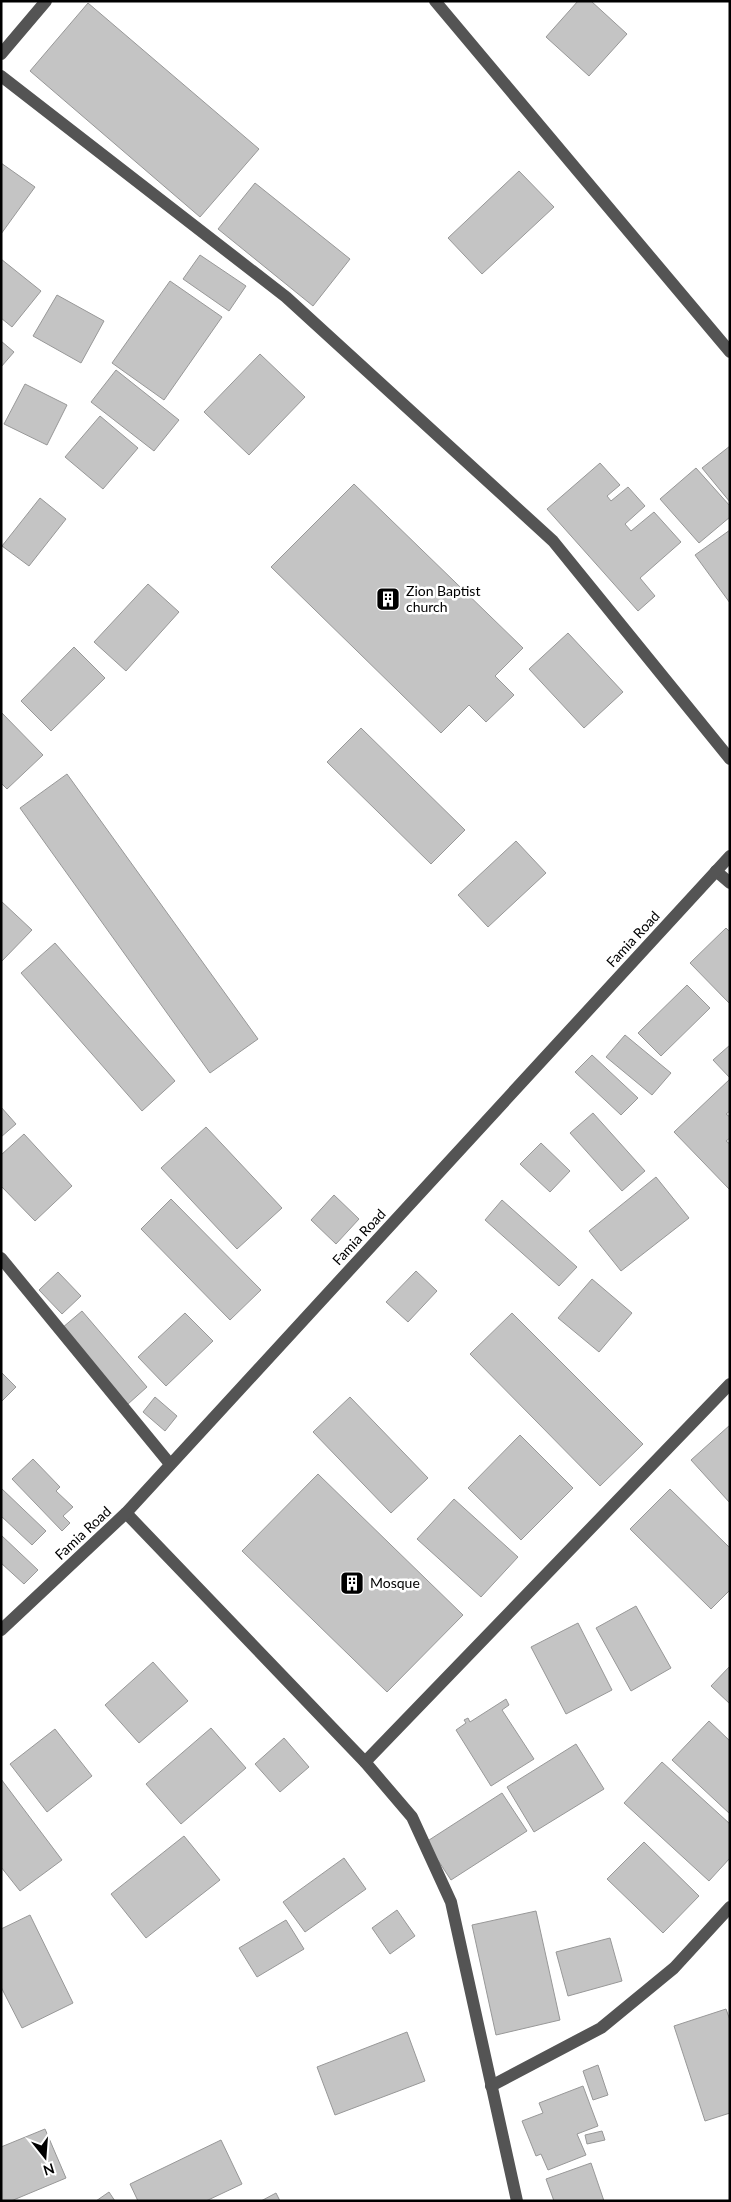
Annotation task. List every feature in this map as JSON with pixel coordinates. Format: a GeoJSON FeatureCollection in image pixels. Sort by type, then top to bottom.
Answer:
{"type":"FeatureCollection","features":[{"type":"Feature","properties":{"kind":"street"},"geometry":{"type":"LineString","coordinates":[[1,54],[46,1]]}},
{"type":"Feature","properties":{"kind":"street"},"geometry":{"type":"LineString","coordinates":[[435,1],[730,352]]}},
{"type":"Feature","properties":{"kind":"street"},"geometry":{"type":"LineString","coordinates":[[1,76],[286,297],[553,542],[730,759]]}},
{"type":"Feature","properties":{"kind":"street","name":"Famia Road"},"geometry":{"type":"LineString","coordinates":[[1,1630],[126,1513],[730,856]]}},
{"type":"Feature","properties":{"kind":"street"},"geometry":{"type":"LineString","coordinates":[[716,871],[730,883]]}},
{"type":"Feature","properties":{"kind":"street"},"geometry":{"type":"LineString","coordinates":[[1,1258],[170,1464]]}},
{"type":"Feature","properties":{"kind":"street"},"geometry":{"type":"LineString","coordinates":[[365,1762],[730,1384]]}},
{"type":"Feature","properties":{"kind":"street"},"geometry":{"type":"LineString","coordinates":[[126,1513],[365,1762],[412,1817],[451,1902],[517,2201]]}},
{"type":"Feature","properties":{"kind":"street"},"geometry":{"type":"LineString","coordinates":[[491,2086],[601,2028],[674,1968],[730,1907]]}},
{"type":"Feature","properties":{"kind":"building"},"geometry":{"type":"Polygon","coordinates":[[[578,1],[591,1],[627,34],[589,76],[546,37],[578,1]]]}},
{"type":"Feature","properties":{"kind":"building"},"geometry":{"type":"Polygon","coordinates":[[[88,3],[259,149],[200,217],[30,71],[88,3]]]}},
{"type":"Feature","properties":{"kind":"building"},"geometry":{"type":"Polygon","coordinates":[[[1,163],[35,187],[1,234],[1,163]]]}},
{"type":"Feature","properties":{"kind":"building"},"geometry":{"type":"Polygon","coordinates":[[[519,171],[554,207],[482,274],[448,238],[519,171]]]}},
{"type":"Feature","properties":{"kind":"building"},"geometry":{"type":"Polygon","coordinates":[[[255,183],[350,259],[313,306],[218,229],[255,183]]]}},
{"type":"Feature","properties":{"kind":"building"},"geometry":{"type":"Polygon","coordinates":[[[200,255],[246,286],[229,311],[183,279],[200,255]]]}},
{"type":"Feature","properties":{"kind":"building"},"geometry":{"type":"Polygon","coordinates":[[[1,259],[41,291],[12,327],[1,318],[1,259]]]}},
{"type":"Feature","properties":{"kind":"building"},"geometry":{"type":"Polygon","coordinates":[[[170,281],[222,317],[164,400],[112,363],[170,281]]]}},
{"type":"Feature","properties":{"kind":"building"},"geometry":{"type":"Polygon","coordinates":[[[57,295],[104,321],[81,363],[33,336],[57,295]]]}},
{"type":"Feature","properties":{"kind":"building"},"geometry":{"type":"Polygon","coordinates":[[[1,341],[14,352],[1,367],[1,341]]]}},
{"type":"Feature","properties":{"kind":"building"},"geometry":{"type":"Polygon","coordinates":[[[260,354],[305,397],[249,455],[204,412],[260,354]]]}},
{"type":"Feature","properties":{"kind":"building"},"geometry":{"type":"Polygon","coordinates":[[[116,370],[179,420],[154,451],[91,402],[116,370]]]}},
{"type":"Feature","properties":{"kind":"building"},"geometry":{"type":"Polygon","coordinates":[[[25,384],[67,405],[47,445],[4,424],[25,384]]]}},
{"type":"Feature","properties":{"kind":"building"},"geometry":{"type":"Polygon","coordinates":[[[100,416],[138,448],[103,489],[65,457],[100,416]]]}},
{"type":"Feature","properties":{"kind":"building"},"geometry":{"type":"Polygon","coordinates":[[[730,446],[730,502],[702,468],[730,446]]]}},
{"type":"Feature","properties":{"kind":"building"},"geometry":{"type":"Polygon","coordinates":[[[600,463],[620,485],[607,496],[611,501],[628,487],[645,506],[625,524],[631,531],[654,512],[681,542],[640,578],[655,596],[638,611],[547,509],[600,463]]]}},
{"type":"Feature","properties":{"kind":"building"},"geometry":{"type":"Polygon","coordinates":[[[696,468],[730,506],[730,517],[699,543],[660,499],[696,468]]]}},
{"type":"Feature","properties":{"kind":"building","name":"Zion Baptist church"},"geometry":{"type":"Polygon","coordinates":[[[354,484],[523,648],[495,676],[514,695],[486,722],[469,705],[441,733],[271,567],[354,484]]]}},
{"type":"Feature","properties":{"kind":"building"},"geometry":{"type":"Polygon","coordinates":[[[40,498],[66,519],[29,566],[2,546],[40,498]]]}},
{"type":"Feature","properties":{"kind":"building"},"geometry":{"type":"Polygon","coordinates":[[[730,530],[730,603],[695,555],[730,530]]]}},
{"type":"Feature","properties":{"kind":"building"},"geometry":{"type":"Polygon","coordinates":[[[148,584],[179,612],[126,671],[94,642],[148,584]]]}},
{"type":"Feature","properties":{"kind":"building"},"geometry":{"type":"Polygon","coordinates":[[[568,633],[623,692],[584,728],[529,669],[568,633]]]}},
{"type":"Feature","properties":{"kind":"building"},"geometry":{"type":"Polygon","coordinates":[[[74,647],[105,678],[51,731],[21,701],[74,647]]]}},
{"type":"Feature","properties":{"kind":"building"},"geometry":{"type":"Polygon","coordinates":[[[1,712],[43,755],[7,789],[1,783],[1,712]]]}},
{"type":"Feature","properties":{"kind":"building"},"geometry":{"type":"Polygon","coordinates":[[[361,728],[465,830],[431,864],[327,762],[361,728]]]}},
{"type":"Feature","properties":{"kind":"building"},"geometry":{"type":"Polygon","coordinates":[[[67,774],[258,1039],[210,1073],[20,808],[67,774]]]}},
{"type":"Feature","properties":{"kind":"building"},"geometry":{"type":"Polygon","coordinates":[[[516,841],[546,873],[488,927],[458,895],[516,841]]]}},
{"type":"Feature","properties":{"kind":"building"},"geometry":{"type":"Polygon","coordinates":[[[1,901],[32,930],[1,962],[1,901]]]}},
{"type":"Feature","properties":{"kind":"building"},"geometry":{"type":"Polygon","coordinates":[[[726,928],[730,932],[730,1004],[690,963],[726,928]]]}},
{"type":"Feature","properties":{"kind":"building"},"geometry":{"type":"Polygon","coordinates":[[[55,943],[175,1081],[142,1111],[21,973],[55,943]]]}},
{"type":"Feature","properties":{"kind":"building"},"geometry":{"type":"Polygon","coordinates":[[[687,985],[710,1008],[661,1056],[638,1033],[687,985]]]}},
{"type":"Feature","properties":{"kind":"building"},"geometry":{"type":"Polygon","coordinates":[[[625,1035],[671,1073],[652,1095],[606,1057],[625,1035]]]}},
{"type":"Feature","properties":{"kind":"building"},"geometry":{"type":"Polygon","coordinates":[[[730,1045],[730,1078],[713,1060],[730,1045]]]}},
{"type":"Feature","properties":{"kind":"building"},"geometry":{"type":"Polygon","coordinates":[[[592,1055],[638,1098],[621,1115],[575,1072],[592,1055]]]}},
{"type":"Feature","properties":{"kind":"building"},"geometry":{"type":"Polygon","coordinates":[[[730,1079],[730,1111],[726,1114],[730,1117],[730,1138],[726,1141],[730,1144],[730,1190],[674,1132],[730,1079]]]}},
{"type":"Feature","properties":{"kind":"building"},"geometry":{"type":"Polygon","coordinates":[[[1,1107],[16,1124],[1,1137],[1,1107]]]}},
{"type":"Feature","properties":{"kind":"building"},"geometry":{"type":"Polygon","coordinates":[[[593,1113],[645,1171],[622,1191],[570,1133],[593,1113]]]}},
{"type":"Feature","properties":{"kind":"building"},"geometry":{"type":"Polygon","coordinates":[[[206,1127],[282,1208],[237,1249],[161,1168],[206,1127]]]}},
{"type":"Feature","properties":{"kind":"building"},"geometry":{"type":"Polygon","coordinates":[[[24,1134],[72,1186],[35,1221],[1,1186],[1,1155],[24,1134]]]}},
{"type":"Feature","properties":{"kind":"building"},"geometry":{"type":"Polygon","coordinates":[[[541,1143],[570,1171],[550,1192],[520,1164],[541,1143]]]}},
{"type":"Feature","properties":{"kind":"building"},"geometry":{"type":"Polygon","coordinates":[[[656,1177],[689,1218],[621,1271],[589,1231],[656,1177]]]}},
{"type":"Feature","properties":{"kind":"building"},"geometry":{"type":"Polygon","coordinates":[[[334,1195],[359,1219],[336,1244],[311,1220],[334,1195]]]}},
{"type":"Feature","properties":{"kind":"building"},"geometry":{"type":"Polygon","coordinates":[[[171,1199],[261,1290],[230,1320],[141,1229],[171,1199]]]}},
{"type":"Feature","properties":{"kind":"building"},"geometry":{"type":"Polygon","coordinates":[[[502,1200],[577,1267],[559,1286],[485,1220],[502,1200]]]}},
{"type":"Feature","properties":{"kind":"building"},"geometry":{"type":"Polygon","coordinates":[[[416,1271],[437,1291],[408,1322],[386,1302],[416,1271]]]}},
{"type":"Feature","properties":{"kind":"building"},"geometry":{"type":"Polygon","coordinates":[[[58,1272],[81,1296],[62,1314],[39,1290],[58,1272]]]}},
{"type":"Feature","properties":{"kind":"building"},"geometry":{"type":"Polygon","coordinates":[[[592,1279],[632,1313],[599,1352],[558,1318],[592,1279]]]}},
{"type":"Feature","properties":{"kind":"building"},"geometry":{"type":"Polygon","coordinates":[[[82,1311],[147,1387],[128,1404],[62,1328],[82,1311]]]}},
{"type":"Feature","properties":{"kind":"building"},"geometry":{"type":"Polygon","coordinates":[[[185,1313],[213,1341],[166,1386],[138,1357],[185,1313]]]}},
{"type":"Feature","properties":{"kind":"building"},"geometry":{"type":"Polygon","coordinates":[[[512,1313],[643,1444],[600,1486],[470,1354],[512,1313]]]}},
{"type":"Feature","properties":{"kind":"building"},"geometry":{"type":"Polygon","coordinates":[[[1,1372],[16,1387],[1,1402],[1,1372]]]}},
{"type":"Feature","properties":{"kind":"building"},"geometry":{"type":"Polygon","coordinates":[[[155,1397],[177,1416],[165,1431],[143,1412],[155,1397]]]}},
{"type":"Feature","properties":{"kind":"building"},"geometry":{"type":"Polygon","coordinates":[[[350,1397],[428,1478],[391,1513],[313,1432],[350,1397]]]}},
{"type":"Feature","properties":{"kind":"building"},"geometry":{"type":"Polygon","coordinates":[[[730,1425],[730,1503],[691,1460],[730,1425]]]}},
{"type":"Feature","properties":{"kind":"building"},"geometry":{"type":"Polygon","coordinates":[[[520,1435],[573,1488],[521,1540],[468,1488],[520,1435]]]}},
{"type":"Feature","properties":{"kind":"building"},"geometry":{"type":"Polygon","coordinates":[[[33,1459],[60,1487],[56,1491],[73,1507],[63,1516],[70,1523],[62,1531],[12,1479],[33,1459]]]}},
{"type":"Feature","properties":{"kind":"building","name":"Mosque"},"geometry":{"type":"Polygon","coordinates":[[[318,1474],[463,1615],[387,1692],[242,1551],[318,1474]]]}},
{"type":"Feature","properties":{"kind":"building"},"geometry":{"type":"Polygon","coordinates":[[[1,1488],[46,1531],[32,1545],[1,1516],[1,1488]]]}},
{"type":"Feature","properties":{"kind":"building"},"geometry":{"type":"Polygon","coordinates":[[[670,1489],[730,1548],[730,1590],[711,1609],[630,1529],[670,1489]]]}},
{"type":"Feature","properties":{"kind":"building"},"geometry":{"type":"Polygon","coordinates":[[[454,1499],[518,1557],[481,1597],[417,1539],[454,1499]]]}},
{"type":"Feature","properties":{"kind":"building"},"geometry":{"type":"Polygon","coordinates":[[[1,1535],[38,1570],[24,1584],[1,1563],[1,1535]]]}},
{"type":"Feature","properties":{"kind":"building"},"geometry":{"type":"Polygon","coordinates":[[[636,1606],[671,1668],[631,1691],[596,1628],[636,1606]]]}},
{"type":"Feature","properties":{"kind":"building"},"geometry":{"type":"Polygon","coordinates":[[[578,1623],[612,1690],[566,1714],[531,1647],[578,1623]]]}},
{"type":"Feature","properties":{"kind":"building"},"geometry":{"type":"Polygon","coordinates":[[[153,1662],[188,1701],[139,1743],[105,1705],[153,1662]]]}},
{"type":"Feature","properties":{"kind":"building"},"geometry":{"type":"Polygon","coordinates":[[[730,1666],[730,1704],[711,1686],[730,1666]]]}},
{"type":"Feature","properties":{"kind":"building"},"geometry":{"type":"Polygon","coordinates":[[[506,1699],[509,1705],[502,1710],[534,1759],[491,1786],[456,1730],[466,1723],[464,1720],[468,1718],[470,1722],[506,1699]]]}},
{"type":"Feature","properties":{"kind":"building"},"geometry":{"type":"Polygon","coordinates":[[[709,1721],[730,1741],[730,1814],[672,1760],[709,1721]]]}},
{"type":"Feature","properties":{"kind":"building"},"geometry":{"type":"Polygon","coordinates":[[[211,1728],[246,1768],[181,1824],[146,1784],[211,1728]]]}},
{"type":"Feature","properties":{"kind":"building"},"geometry":{"type":"Polygon","coordinates":[[[55,1729],[92,1776],[47,1812],[10,1764],[55,1729]]]}},
{"type":"Feature","properties":{"kind":"building"},"geometry":{"type":"Polygon","coordinates":[[[284,1738],[309,1767],[280,1792],[255,1764],[284,1738]]]}},
{"type":"Feature","properties":{"kind":"building"},"geometry":{"type":"Polygon","coordinates":[[[576,1744],[604,1789],[534,1832],[507,1787],[576,1744]]]}},
{"type":"Feature","properties":{"kind":"building"},"geometry":{"type":"Polygon","coordinates":[[[662,1762],[730,1824],[730,1858],[709,1881],[624,1803],[662,1762]]]}},
{"type":"Feature","properties":{"kind":"building"},"geometry":{"type":"Polygon","coordinates":[[[1,1779],[62,1860],[20,1891],[1,1867],[1,1779]]]}},
{"type":"Feature","properties":{"kind":"building"},"geometry":{"type":"Polygon","coordinates":[[[502,1793],[527,1831],[451,1880],[426,1842],[502,1793]]]}},
{"type":"Feature","properties":{"kind":"building"},"geometry":{"type":"Polygon","coordinates":[[[184,1836],[220,1880],[146,1938],[111,1894],[184,1836]]]}},
{"type":"Feature","properties":{"kind":"building"},"geometry":{"type":"Polygon","coordinates":[[[644,1842],[699,1896],[663,1933],[607,1879],[644,1842]]]}},
{"type":"Feature","properties":{"kind":"building"},"geometry":{"type":"Polygon","coordinates":[[[344,1858],[366,1889],[305,1932],[283,1902],[344,1858]]]}},
{"type":"Feature","properties":{"kind":"building"},"geometry":{"type":"Polygon","coordinates":[[[397,1910],[415,1936],[390,1954],[372,1928],[397,1910]]]}},
{"type":"Feature","properties":{"kind":"building"},"geometry":{"type":"Polygon","coordinates":[[[536,1911],[560,2020],[496,2035],[472,1925],[536,1911]]]}},
{"type":"Feature","properties":{"kind":"building"},"geometry":{"type":"Polygon","coordinates":[[[30,1915],[73,2003],[22,2028],[1,1987],[1,1929],[30,1915]]]}},
{"type":"Feature","properties":{"kind":"building"},"geometry":{"type":"Polygon","coordinates":[[[286,1920],[304,1949],[257,1977],[239,1948],[286,1920]]]}},
{"type":"Feature","properties":{"kind":"building"},"geometry":{"type":"Polygon","coordinates":[[[610,1938],[622,1981],[568,1996],[556,1952],[610,1938]]]}},
{"type":"Feature","properties":{"kind":"building"},"geometry":{"type":"Polygon","coordinates":[[[726,2009],[730,2020],[730,2113],[705,2121],[674,2026],[726,2009]]]}},
{"type":"Feature","properties":{"kind":"building"},"geometry":{"type":"Polygon","coordinates":[[[407,2032],[425,2081],[335,2115],[317,2067],[407,2032]]]}},
{"type":"Feature","properties":{"kind":"building"},"geometry":{"type":"Polygon","coordinates":[[[598,2065],[608,2095],[593,2100],[583,2071],[598,2065]]]}},
{"type":"Feature","properties":{"kind":"building"},"geometry":{"type":"Polygon","coordinates":[[[583,2086],[598,2126],[577,2134],[586,2155],[548,2170],[541,2154],[536,2156],[522,2121],[543,2113],[539,2103],[583,2086]]]}},
{"type":"Feature","properties":{"kind":"building"},"geometry":{"type":"Polygon","coordinates":[[[45,2129],[66,2178],[11,2201],[1,2201],[1,2147],[45,2129]]]}},
{"type":"Feature","properties":{"kind":"building"},"geometry":{"type":"Polygon","coordinates":[[[602,2131],[605,2140],[587,2144],[585,2135],[602,2131]]]}},
{"type":"Feature","properties":{"kind":"building"},"geometry":{"type":"Polygon","coordinates":[[[221,2140],[242,2184],[206,2201],[138,2201],[130,2184],[221,2140]]]}},
{"type":"Feature","properties":{"kind":"building"},"geometry":{"type":"Polygon","coordinates":[[[591,2163],[604,2201],[554,2201],[546,2179],[591,2163]]]}},
{"type":"Feature","properties":{"kind":"building"},"geometry":{"type":"Polygon","coordinates":[[[109,2192],[115,2201],[96,2201],[109,2192]]]}},
{"type":"Feature","properties":{"kind":"building"},"geometry":{"type":"Polygon","coordinates":[[[276,2193],[280,2201],[261,2201],[276,2193]]]}},
{"type":"Feature","properties":{"kind":"place","name":"Zion Baptist church"},"geometry":{"type":"Point","coordinates":[388,599]}},
{"type":"Feature","properties":{"kind":"place","name":"Mosque"},"geometry":{"type":"Point","coordinates":[352,1583]}}]}
